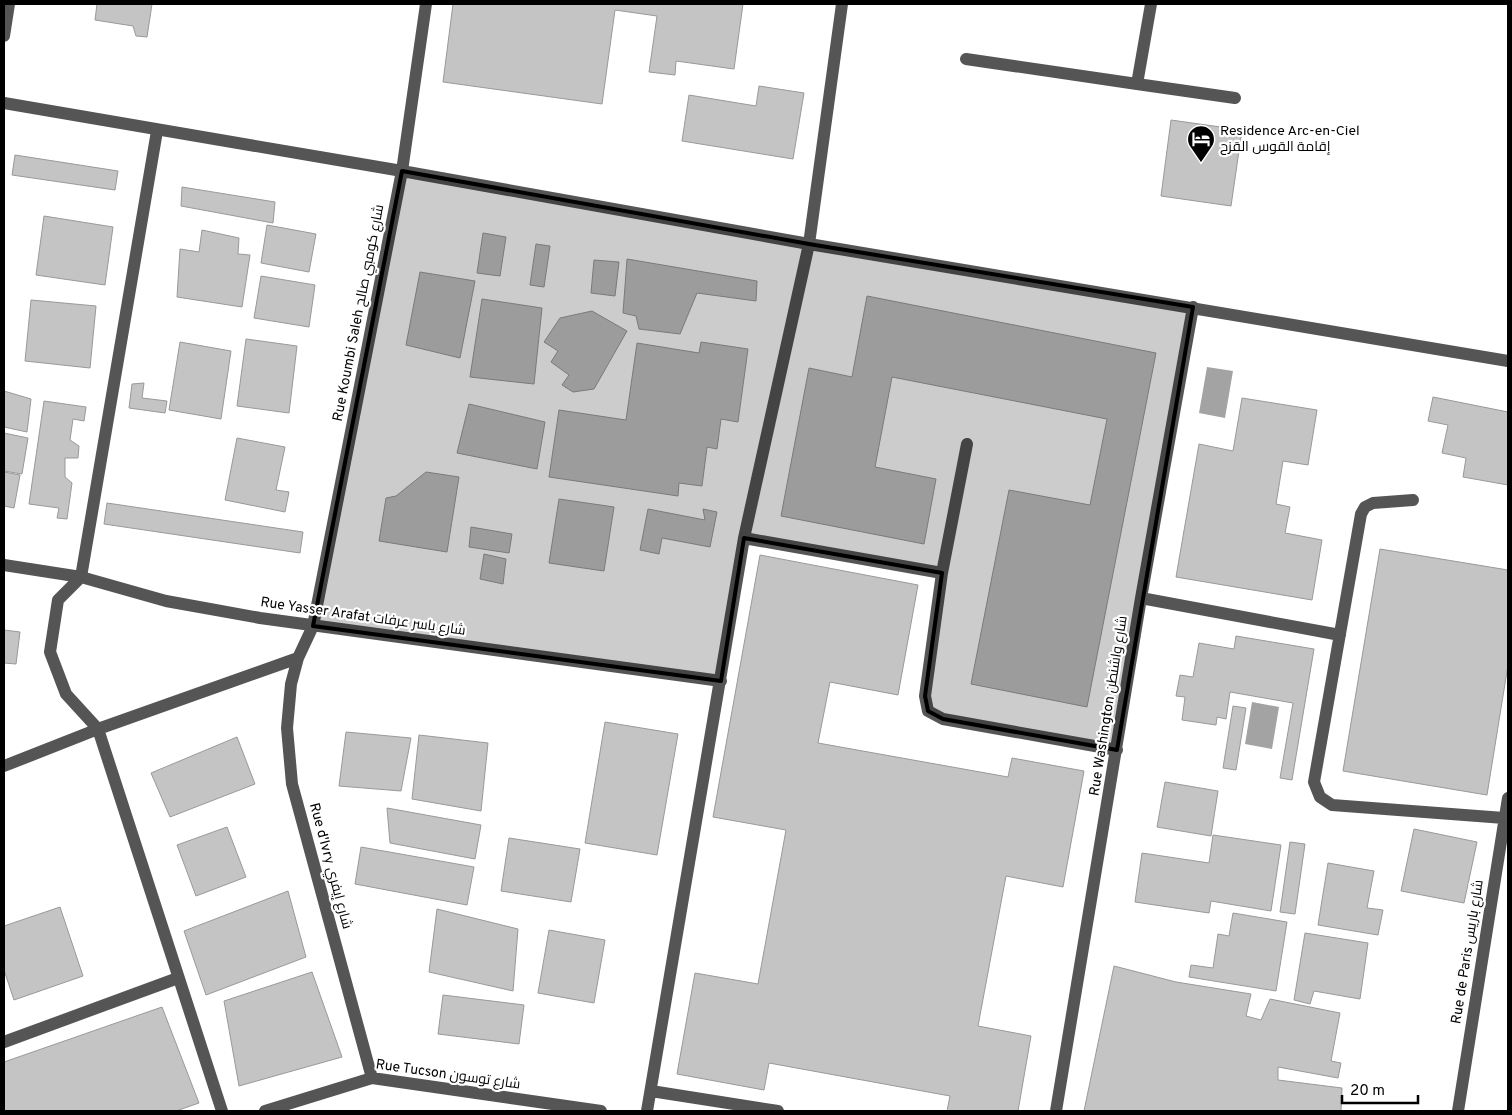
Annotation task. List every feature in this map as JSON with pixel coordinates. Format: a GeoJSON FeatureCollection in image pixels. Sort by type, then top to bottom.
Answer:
{"type":"FeatureCollection","features":[{"type":"Feature","properties":{"kind":"street"},"geometry":{"type":"LineString","coordinates":[[4,36],[9,4]]}},
{"type":"Feature","properties":{"kind":"street","name":"Rue Koumbi Saleh شارع كومبي صالح"},"geometry":{"type":"LineString","coordinates":[[298,658],[313,626],[402,171],[426,4]]}},
{"type":"Feature","properties":{"kind":"street"},"geometry":{"type":"LineString","coordinates":[[647,1111],[744,538],[809,244],[842,4]]}},
{"type":"Feature","properties":{"kind":"street"},"geometry":{"type":"LineString","coordinates":[[1137,84],[1151,4]]}},
{"type":"Feature","properties":{"kind":"street"},"geometry":{"type":"LineString","coordinates":[[966,59],[1235,98]]}},
{"type":"Feature","properties":{"kind":"street"},"geometry":{"type":"LineString","coordinates":[[4,103],[157,131],[402,171],[809,244],[1508,361]]}},
{"type":"Feature","properties":{"kind":"street"},"geometry":{"type":"LineString","coordinates":[[157,131],[81,577],[58,600],[50,652],[66,694],[98,730],[222,1111]]}},
{"type":"Feature","properties":{"kind":"street","name":"Rue Washington شارع واشنطن"},"geometry":{"type":"LineString","coordinates":[[1056,1111],[1141,598],[1193,307]]}},
{"type":"Feature","properties":{"kind":"street"},"geometry":{"type":"LineString","coordinates":[[967,444],[942,573],[925,696],[928,711],[943,719],[1117,750]]}},
{"type":"Feature","properties":{"kind":"street"},"geometry":{"type":"LineString","coordinates":[[1413,500],[1372,503],[1365,507],[1362,514],[1314,782],[1320,797],[1332,805],[1504,818]]}},
{"type":"Feature","properties":{"kind":"street"},"geometry":{"type":"LineString","coordinates":[[744,538],[942,573]]}},
{"type":"Feature","properties":{"kind":"street","name":"Rue Yasser Arafat شارع ياسر عرفات"},"geometry":{"type":"LineString","coordinates":[[4,565],[81,577],[166,601],[313,626],[721,681]]}},
{"type":"Feature","properties":{"kind":"street"},"geometry":{"type":"LineString","coordinates":[[1141,598],[1340,635]]}},
{"type":"Feature","properties":{"kind":"street"},"geometry":{"type":"LineString","coordinates":[[4,766],[298,658]]}},
{"type":"Feature","properties":{"kind":"street","name":"Rue d'Ivry شارع إيفري"},"geometry":{"type":"LineString","coordinates":[[298,658],[291,684],[287,728],[292,784],[372,1078]]}},
{"type":"Feature","properties":{"kind":"street","name":"Rue de Paris شارع باريس"},"geometry":{"type":"LineString","coordinates":[[1458,1111],[1508,798]]}},
{"type":"Feature","properties":{"kind":"street"},"geometry":{"type":"LineString","coordinates":[[4,1042],[178,978]]}},
{"type":"Feature","properties":{"kind":"street","name":"Rue Tucson شارع توسون"},"geometry":{"type":"LineString","coordinates":[[265,1111],[372,1078],[601,1111]]}},
{"type":"Feature","properties":{"kind":"street"},"geometry":{"type":"LineString","coordinates":[[650,1090],[778,1111]]}},
{"type":"Feature","properties":{"kind":"highlighted area"},"geometry":{"type":"Polygon","coordinates":[[[402,171],[809,244],[1193,307],[1117,750],[943,719],[928,711],[925,696],[942,573],[744,538],[721,681],[313,626],[402,171]]]}},
{"type":"Feature","properties":{"kind":"shaded area"},"geometry":{"type":"Polygon","coordinates":[[[1207,367],[1233,371],[1225,418],[1199,413],[1207,367]]]}},
{"type":"Feature","properties":{"kind":"shaded area"},"geometry":{"type":"Polygon","coordinates":[[[1252,702],[1279,707],[1272,749],[1245,744],[1252,702]]]}},
{"type":"Feature","properties":{"kind":"building"},"geometry":{"type":"Polygon","coordinates":[[[97,4],[152,4],[147,37],[136,36],[133,26],[95,20],[97,4]]]}},
{"type":"Feature","properties":{"kind":"building"},"geometry":{"type":"Polygon","coordinates":[[[453,4],[743,4],[734,69],[676,61],[675,75],[649,72],[657,16],[615,10],[602,104],[443,82],[453,4]]]}},
{"type":"Feature","properties":{"kind":"building"},"geometry":{"type":"Polygon","coordinates":[[[759,86],[804,93],[793,159],[682,141],[689,95],[756,106],[759,86]]]}},
{"type":"Feature","properties":{"kind":"building","name":"Residence Arc-en-Ciel إقامة القوس القزح"},"geometry":{"type":"Polygon","coordinates":[[[1171,120],[1242,130],[1231,206],[1161,196],[1171,120]]]}},
{"type":"Feature","properties":{"kind":"building"},"geometry":{"type":"Polygon","coordinates":[[[15,155],[118,171],[115,190],[12,175],[15,155]]]}},
{"type":"Feature","properties":{"kind":"building"},"geometry":{"type":"Polygon","coordinates":[[[182,187],[275,202],[273,223],[181,206],[182,187]]]}},
{"type":"Feature","properties":{"kind":"building"},"geometry":{"type":"Polygon","coordinates":[[[44,216],[113,227],[105,285],[36,275],[44,216]]]}},
{"type":"Feature","properties":{"kind":"building"},"geometry":{"type":"Polygon","coordinates":[[[267,225],[316,234],[309,272],[261,263],[267,225]]]}},
{"type":"Feature","properties":{"kind":"building"},"geometry":{"type":"Polygon","coordinates":[[[202,230],[239,238],[238,254],[250,255],[242,307],[177,297],[180,249],[199,252],[202,230]]]}},
{"type":"Feature","properties":{"kind":"building"},"geometry":{"type":"Polygon","coordinates":[[[483,233],[506,237],[500,276],[477,273],[483,233]]]}},
{"type":"Feature","properties":{"kind":"building"},"geometry":{"type":"Polygon","coordinates":[[[536,244],[550,246],[544,287],[530,285],[536,244]]]}},
{"type":"Feature","properties":{"kind":"building"},"geometry":{"type":"Polygon","coordinates":[[[627,259],[757,281],[756,301],[697,293],[680,334],[639,329],[636,316],[623,313],[627,259]]]}},
{"type":"Feature","properties":{"kind":"building"},"geometry":{"type":"Polygon","coordinates":[[[594,260],[619,262],[615,296],[591,293],[594,260]]]}},
{"type":"Feature","properties":{"kind":"building"},"geometry":{"type":"Polygon","coordinates":[[[420,272],[475,281],[460,358],[406,345],[420,272]]]}},
{"type":"Feature","properties":{"kind":"building"},"geometry":{"type":"Polygon","coordinates":[[[261,276],[315,285],[309,327],[254,318],[261,276]]]}},
{"type":"Feature","properties":{"kind":"building"},"geometry":{"type":"Polygon","coordinates":[[[867,296],[1156,353],[1087,707],[971,684],[1009,490],[1090,505],[1107,419],[892,377],[875,467],[936,479],[924,544],[781,516],[809,368],[852,377],[867,296]]]}},
{"type":"Feature","properties":{"kind":"building"},"geometry":{"type":"Polygon","coordinates":[[[482,299],[542,308],[534,384],[470,377],[482,299]]]}},
{"type":"Feature","properties":{"kind":"building"},"geometry":{"type":"Polygon","coordinates":[[[31,300],[96,306],[90,368],[25,361],[31,300]]]}},
{"type":"Feature","properties":{"kind":"building"},"geometry":{"type":"Polygon","coordinates":[[[592,311],[627,331],[594,389],[573,392],[562,385],[569,375],[551,362],[558,351],[544,342],[560,318],[592,311]]]}},
{"type":"Feature","properties":{"kind":"building"},"geometry":{"type":"Polygon","coordinates":[[[246,339],[297,346],[289,413],[237,406],[246,339]]]}},
{"type":"Feature","properties":{"kind":"building"},"geometry":{"type":"Polygon","coordinates":[[[180,342],[231,351],[221,419],[169,410],[180,342]]]}},
{"type":"Feature","properties":{"kind":"building"},"geometry":{"type":"Polygon","coordinates":[[[701,342],[748,349],[738,422],[721,419],[717,449],[707,447],[702,486],[679,483],[678,496],[549,477],[559,410],[626,420],[637,343],[699,353],[701,342]]]}},
{"type":"Feature","properties":{"kind":"building"},"geometry":{"type":"Polygon","coordinates":[[[144,383],[142,398],[167,401],[165,413],[129,408],[132,384],[144,383]]]}},
{"type":"Feature","properties":{"kind":"building"},"geometry":{"type":"Polygon","coordinates":[[[4,391],[31,399],[27,432],[4,427],[4,391]]]}},
{"type":"Feature","properties":{"kind":"building"},"geometry":{"type":"Polygon","coordinates":[[[1433,397],[1508,412],[1508,485],[1463,477],[1466,458],[1442,453],[1448,425],[1428,421],[1433,397]]]}},
{"type":"Feature","properties":{"kind":"building"},"geometry":{"type":"Polygon","coordinates":[[[1242,398],[1317,410],[1308,465],[1283,461],[1276,504],[1290,507],[1285,533],[1322,540],[1312,600],[1176,577],[1199,444],[1233,451],[1242,398]]]}},
{"type":"Feature","properties":{"kind":"building"},"geometry":{"type":"Polygon","coordinates":[[[44,401],[86,407],[84,421],[73,419],[70,440],[79,446],[78,458],[65,458],[65,477],[72,483],[67,519],[57,518],[59,508],[29,504],[44,401]]]}},
{"type":"Feature","properties":{"kind":"building"},"geometry":{"type":"Polygon","coordinates":[[[469,404],[545,422],[537,469],[457,453],[469,404]]]}},
{"type":"Feature","properties":{"kind":"building"},"geometry":{"type":"Polygon","coordinates":[[[4,433],[28,438],[22,474],[4,471],[4,433]]]}},
{"type":"Feature","properties":{"kind":"building"},"geometry":{"type":"Polygon","coordinates":[[[237,438],[285,447],[276,490],[289,492],[285,512],[225,500],[237,438]]]}},
{"type":"Feature","properties":{"kind":"building"},"geometry":{"type":"Polygon","coordinates":[[[4,472],[20,475],[14,508],[4,506],[4,472]]]}},
{"type":"Feature","properties":{"kind":"building"},"geometry":{"type":"Polygon","coordinates":[[[426,472],[459,477],[447,552],[379,541],[386,498],[396,496],[426,472]]]}},
{"type":"Feature","properties":{"kind":"building"},"geometry":{"type":"Polygon","coordinates":[[[559,499],[614,507],[604,571],[549,563],[559,499]]]}},
{"type":"Feature","properties":{"kind":"building"},"geometry":{"type":"Polygon","coordinates":[[[107,503],[303,532],[300,553],[104,524],[107,503]]]}},
{"type":"Feature","properties":{"kind":"building"},"geometry":{"type":"Polygon","coordinates":[[[648,509],[705,520],[703,509],[717,512],[710,547],[662,538],[659,554],[640,550],[648,509]]]}},
{"type":"Feature","properties":{"kind":"building"},"geometry":{"type":"Polygon","coordinates":[[[471,527],[512,534],[509,553],[469,547],[471,527]]]}},
{"type":"Feature","properties":{"kind":"building"},"geometry":{"type":"Polygon","coordinates":[[[1380,549],[1508,570],[1508,665],[1487,795],[1343,771],[1380,549]]]}},
{"type":"Feature","properties":{"kind":"building"},"geometry":{"type":"Polygon","coordinates":[[[484,554],[506,559],[503,584],[480,579],[484,554]]]}},
{"type":"Feature","properties":{"kind":"building"},"geometry":{"type":"Polygon","coordinates":[[[760,555],[918,585],[898,695],[830,682],[818,743],[1008,777],[1012,758],[1084,771],[1063,887],[1006,876],[978,1026],[1031,1036],[1018,1111],[947,1111],[950,1096],[769,1063],[764,1090],[677,1074],[695,973],[758,984],[786,830],[713,817],[760,555]]]}},
{"type":"Feature","properties":{"kind":"building"},"geometry":{"type":"Polygon","coordinates":[[[4,630],[20,632],[16,664],[4,663],[4,630]]]}},
{"type":"Feature","properties":{"kind":"building"},"geometry":{"type":"Polygon","coordinates":[[[1236,636],[1314,649],[1292,780],[1280,778],[1293,703],[1230,692],[1226,719],[1217,717],[1216,725],[1182,720],[1185,697],[1176,696],[1180,675],[1193,677],[1199,643],[1234,649],[1236,636]]]}},
{"type":"Feature","properties":{"kind":"building"},"geometry":{"type":"Polygon","coordinates":[[[1233,706],[1246,708],[1236,770],[1223,768],[1233,706]]]}},
{"type":"Feature","properties":{"kind":"building"},"geometry":{"type":"Polygon","coordinates":[[[605,722],[678,734],[657,855],[585,843],[605,722]]]}},
{"type":"Feature","properties":{"kind":"building"},"geometry":{"type":"Polygon","coordinates":[[[346,732],[411,738],[401,791],[339,786],[346,732]]]}},
{"type":"Feature","properties":{"kind":"building"},"geometry":{"type":"Polygon","coordinates":[[[419,735],[488,743],[481,811],[412,799],[419,735]]]}},
{"type":"Feature","properties":{"kind":"building"},"geometry":{"type":"Polygon","coordinates":[[[237,737],[255,784],[170,817],[151,773],[237,737]]]}},
{"type":"Feature","properties":{"kind":"building"},"geometry":{"type":"Polygon","coordinates":[[[1165,782],[1218,791],[1211,836],[1157,827],[1165,782]]]}},
{"type":"Feature","properties":{"kind":"building"},"geometry":{"type":"Polygon","coordinates":[[[387,808],[481,825],[475,859],[390,843],[387,808]]]}},
{"type":"Feature","properties":{"kind":"building"},"geometry":{"type":"Polygon","coordinates":[[[227,827],[246,877],[196,896],[177,845],[227,827]]]}},
{"type":"Feature","properties":{"kind":"building"},"geometry":{"type":"Polygon","coordinates":[[[1414,829],[1477,842],[1464,903],[1401,891],[1414,829]]]}},
{"type":"Feature","properties":{"kind":"building"},"geometry":{"type":"Polygon","coordinates":[[[1213,835],[1281,845],[1271,911],[1211,901],[1209,913],[1135,902],[1142,853],[1209,863],[1213,835]]]}},
{"type":"Feature","properties":{"kind":"building"},"geometry":{"type":"Polygon","coordinates":[[[509,838],[580,849],[571,902],[501,891],[509,838]]]}},
{"type":"Feature","properties":{"kind":"building"},"geometry":{"type":"Polygon","coordinates":[[[1290,842],[1305,844],[1295,914],[1280,912],[1290,842]]]}},
{"type":"Feature","properties":{"kind":"building"},"geometry":{"type":"Polygon","coordinates":[[[361,847],[474,867],[467,905],[355,884],[361,847]]]}},
{"type":"Feature","properties":{"kind":"building"},"geometry":{"type":"Polygon","coordinates":[[[1328,863],[1374,871],[1367,908],[1383,910],[1378,935],[1318,925],[1328,863]]]}},
{"type":"Feature","properties":{"kind":"building"},"geometry":{"type":"Polygon","coordinates":[[[288,891],[306,957],[206,995],[184,931],[288,891]]]}},
{"type":"Feature","properties":{"kind":"building"},"geometry":{"type":"Polygon","coordinates":[[[60,907],[83,976],[14,1000],[4,970],[4,926],[60,907]]]}},
{"type":"Feature","properties":{"kind":"building"},"geometry":{"type":"Polygon","coordinates":[[[437,909],[518,929],[513,991],[429,972],[437,909]]]}},
{"type":"Feature","properties":{"kind":"building"},"geometry":{"type":"Polygon","coordinates":[[[1233,913],[1287,922],[1276,991],[1189,977],[1191,965],[1213,968],[1218,934],[1229,936],[1233,913]]]}},
{"type":"Feature","properties":{"kind":"building"},"geometry":{"type":"Polygon","coordinates":[[[549,930],[605,940],[594,1003],[538,993],[549,930]]]}},
{"type":"Feature","properties":{"kind":"building"},"geometry":{"type":"Polygon","coordinates":[[[1305,933],[1368,943],[1360,999],[1314,991],[1310,1004],[1294,1000],[1305,933]]]}},
{"type":"Feature","properties":{"kind":"building"},"geometry":{"type":"Polygon","coordinates":[[[1114,966],[1176,982],[1251,994],[1246,1016],[1261,1020],[1270,999],[1340,1013],[1331,1061],[1341,1063],[1338,1078],[1278,1067],[1278,1080],[1342,1088],[1341,1111],[1084,1111],[1114,966]]]}},
{"type":"Feature","properties":{"kind":"building"},"geometry":{"type":"Polygon","coordinates":[[[312,972],[342,1057],[239,1086],[224,1001],[312,972]]]}},
{"type":"Feature","properties":{"kind":"building"},"geometry":{"type":"Polygon","coordinates":[[[443,995],[524,1005],[519,1044],[438,1034],[443,995]]]}},
{"type":"Feature","properties":{"kind":"building"},"geometry":{"type":"Polygon","coordinates":[[[162,1007],[199,1103],[176,1111],[4,1111],[4,1062],[162,1007]]]}},
{"type":"Feature","properties":{"kind":"place","name":"Residence Arc-en-Ciel إقامة القوس القزح"},"geometry":{"type":"Point","coordinates":[1201,163]}}]}
